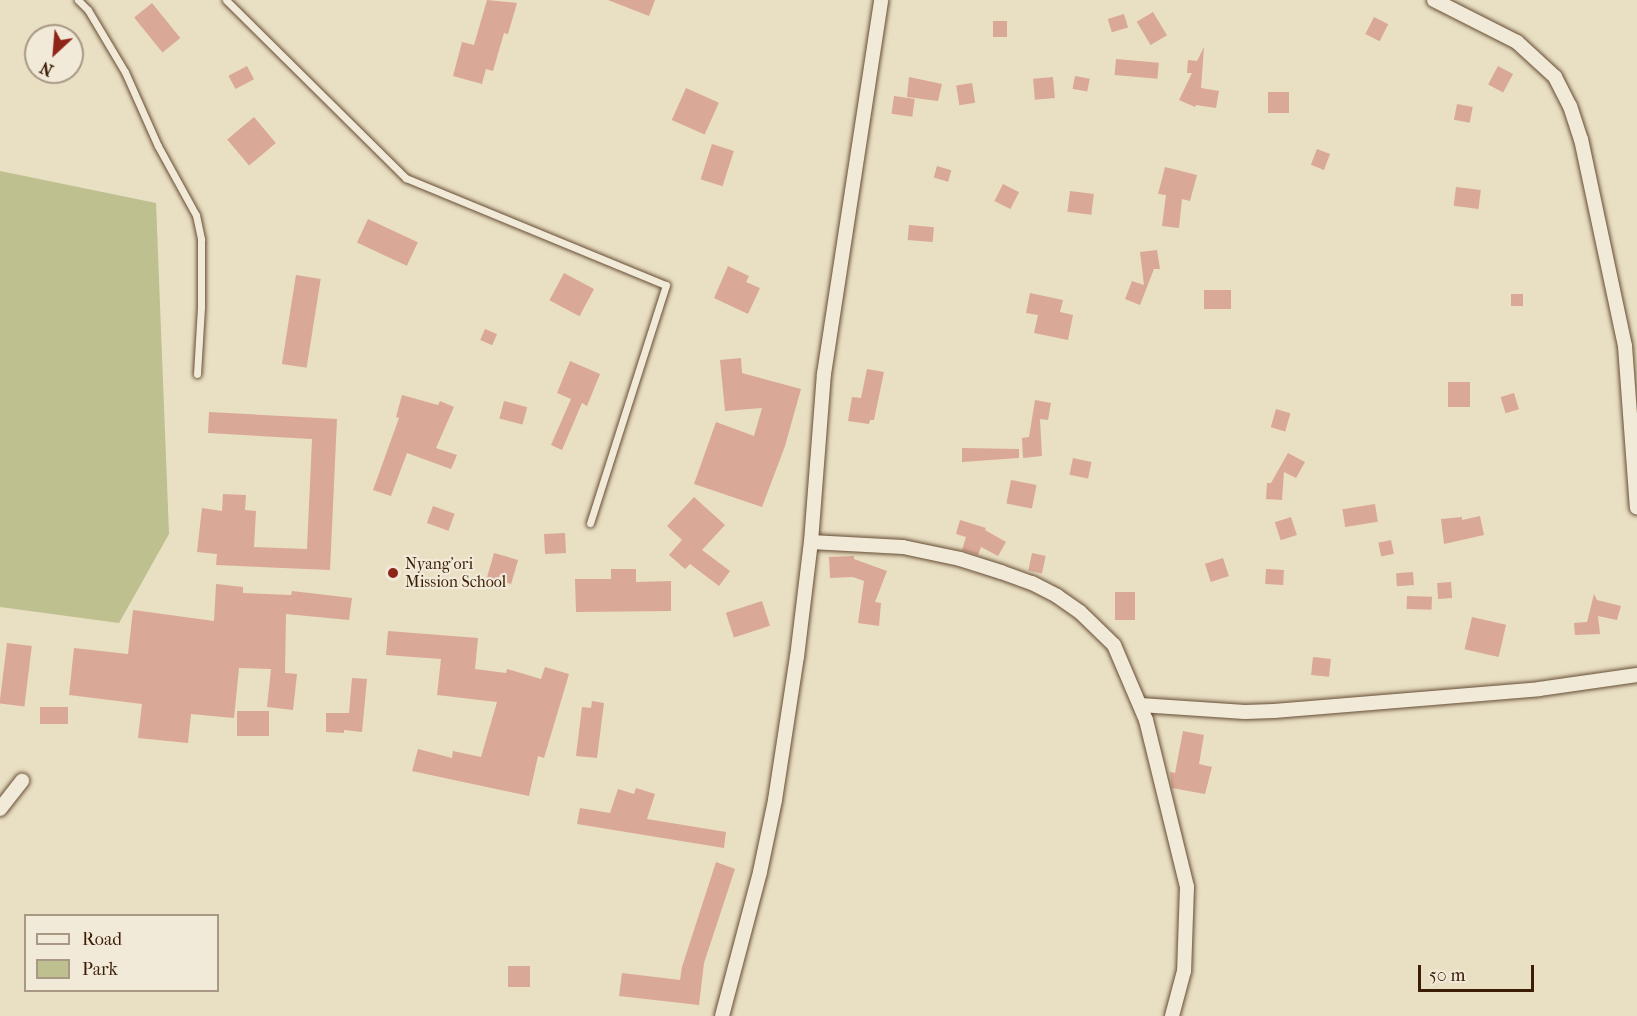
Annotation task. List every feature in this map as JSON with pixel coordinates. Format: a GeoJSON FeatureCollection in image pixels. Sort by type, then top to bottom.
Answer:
{"type":"FeatureCollection","features":[{"type":"Feature","properties":{"kind":"street"},"geometry":{"type":"LineString","coordinates":[[722,1016],[760,872],[775,800],[797,657],[811,542],[824,374],[881,0]]}},
{"type":"Feature","properties":{"kind":"street"},"geometry":{"type":"LineString","coordinates":[[1434,0],[1517,42],[1555,77],[1570,106],[1583,149],[1625,346],[1637,508]]}},
{"type":"Feature","properties":{"kind":"street"},"geometry":{"type":"LineString","coordinates":[[811,542],[903,547],[960,559],[1032,583],[1080,612],[1114,645],[1140,705],[1187,887],[1184,971],[1173,1016]]}},
{"type":"Feature","properties":{"kind":"street"},"geometry":{"type":"LineString","coordinates":[[1140,705],[1245,712],[1274,711],[1539,689],[1637,675]]}},
{"type":"Feature","properties":{"kind":"street"},"geometry":{"type":"LineString","coordinates":[[0,809],[22,781]]}},
{"type":"Feature","properties":{"kind":"lane"},"geometry":{"type":"LineString","coordinates":[[78,0],[88,10],[125,72],[158,147],[196,215],[201,250],[201,307],[197,374]]}},
{"type":"Feature","properties":{"kind":"lane"},"geometry":{"type":"LineString","coordinates":[[226,0],[406,178],[666,285],[590,523]]}},
{"type":"Feature","properties":{"kind":"green space"},"geometry":{"type":"Polygon","coordinates":[[[0,171],[156,203],[169,534],[119,623],[0,607],[0,171]]]}},
{"type":"Feature","properties":{"kind":"building"},"geometry":{"type":"Polygon","coordinates":[[[487,0],[517,3],[508,34],[504,33],[493,71],[486,69],[482,84],[453,76],[462,42],[474,45],[487,0]]]}},
{"type":"Feature","properties":{"kind":"building"},"geometry":{"type":"Polygon","coordinates":[[[608,0],[655,0],[649,16],[608,0]]]}},
{"type":"Feature","properties":{"kind":"building"},"geometry":{"type":"Polygon","coordinates":[[[152,3],[180,38],[162,52],[134,17],[152,3]]]}},
{"type":"Feature","properties":{"kind":"building"},"geometry":{"type":"Polygon","coordinates":[[[1153,12],[1167,35],[1151,45],[1137,22],[1153,12]]]}},
{"type":"Feature","properties":{"kind":"building"},"geometry":{"type":"Polygon","coordinates":[[[1124,14],[1128,27],[1112,32],[1108,19],[1124,14]]]}},
{"type":"Feature","properties":{"kind":"building"},"geometry":{"type":"Polygon","coordinates":[[[1374,17],[1388,24],[1380,41],[1365,34],[1374,17]]]}},
{"type":"Feature","properties":{"kind":"building"},"geometry":{"type":"Polygon","coordinates":[[[993,21],[1007,21],[1007,37],[993,37],[993,21]]]}},
{"type":"Feature","properties":{"kind":"building"},"geometry":{"type":"Polygon","coordinates":[[[1204,47],[1201,88],[1219,91],[1216,108],[1196,105],[1195,107],[1179,100],[1192,73],[1187,73],[1188,60],[1197,61],[1204,47]]]}},
{"type":"Feature","properties":{"kind":"building"},"geometry":{"type":"Polygon","coordinates":[[[1116,59],[1159,63],[1157,79],[1115,75],[1116,59]]]}},
{"type":"Feature","properties":{"kind":"building"},"geometry":{"type":"Polygon","coordinates":[[[247,66],[254,79],[236,89],[228,76],[247,66]]]}},
{"type":"Feature","properties":{"kind":"building"},"geometry":{"type":"Polygon","coordinates":[[[1498,66],[1513,74],[1503,93],[1488,85],[1498,66]]]}},
{"type":"Feature","properties":{"kind":"building"},"geometry":{"type":"Polygon","coordinates":[[[1075,76],[1090,79],[1087,92],[1073,89],[1075,76]]]}},
{"type":"Feature","properties":{"kind":"building"},"geometry":{"type":"Polygon","coordinates":[[[909,77],[942,84],[938,101],[907,97],[909,77]]]}},
{"type":"Feature","properties":{"kind":"building"},"geometry":{"type":"Polygon","coordinates":[[[1053,77],[1055,98],[1035,100],[1033,79],[1053,77]]]}},
{"type":"Feature","properties":{"kind":"building"},"geometry":{"type":"Polygon","coordinates":[[[972,83],[975,103],[959,105],[956,86],[972,83]]]}},
{"type":"Feature","properties":{"kind":"building"},"geometry":{"type":"Polygon","coordinates":[[[686,88],[719,103],[705,135],[672,120],[686,88]]]}},
{"type":"Feature","properties":{"kind":"building"},"geometry":{"type":"Polygon","coordinates":[[[1268,92],[1289,92],[1289,113],[1268,113],[1268,92]]]}},
{"type":"Feature","properties":{"kind":"building"},"geometry":{"type":"Polygon","coordinates":[[[894,96],[915,99],[912,117],[891,114],[894,96]]]}},
{"type":"Feature","properties":{"kind":"building"},"geometry":{"type":"Polygon","coordinates":[[[1457,104],[1473,107],[1470,123],[1454,120],[1457,104]]]}},
{"type":"Feature","properties":{"kind":"building"},"geometry":{"type":"Polygon","coordinates":[[[254,117],[276,143],[249,166],[227,139],[254,117]]]}},
{"type":"Feature","properties":{"kind":"building"},"geometry":{"type":"Polygon","coordinates":[[[712,144],[734,151],[722,186],[701,179],[712,144]]]}},
{"type":"Feature","properties":{"kind":"building"},"geometry":{"type":"Polygon","coordinates":[[[1317,149],[1330,154],[1324,170],[1311,165],[1317,149]]]}},
{"type":"Feature","properties":{"kind":"building"},"geometry":{"type":"Polygon","coordinates":[[[937,166],[951,170],[948,182],[934,178],[937,166]]]}},
{"type":"Feature","properties":{"kind":"building"},"geometry":{"type":"Polygon","coordinates":[[[1165,167],[1197,175],[1190,201],[1182,199],[1179,228],[1162,226],[1166,195],[1158,194],[1165,167]]]}},
{"type":"Feature","properties":{"kind":"building"},"geometry":{"type":"Polygon","coordinates":[[[1003,184],[1019,192],[1010,209],[994,201],[1003,184]]]}},
{"type":"Feature","properties":{"kind":"building"},"geometry":{"type":"Polygon","coordinates":[[[1456,187],[1481,190],[1478,209],[1454,206],[1456,187]]]}},
{"type":"Feature","properties":{"kind":"building"},"geometry":{"type":"Polygon","coordinates":[[[1070,191],[1094,194],[1091,215],[1067,212],[1070,191]]]}},
{"type":"Feature","properties":{"kind":"building"},"geometry":{"type":"Polygon","coordinates":[[[368,219],[418,242],[407,266],[357,243],[368,219]]]}},
{"type":"Feature","properties":{"kind":"building"},"geometry":{"type":"Polygon","coordinates":[[[909,225],[934,227],[933,242],[908,240],[909,225]]]}},
{"type":"Feature","properties":{"kind":"building"},"geometry":{"type":"Polygon","coordinates":[[[1157,250],[1160,269],[1154,269],[1140,305],[1125,299],[1132,281],[1144,285],[1140,252],[1157,250]]]}},
{"type":"Feature","properties":{"kind":"building"},"geometry":{"type":"Polygon","coordinates":[[[728,266],[749,276],[746,282],[760,288],[748,314],[714,298],[728,266]]]}},
{"type":"Feature","properties":{"kind":"building"},"geometry":{"type":"Polygon","coordinates":[[[564,273],[594,289],[579,316],[549,300],[564,273]]]}},
{"type":"Feature","properties":{"kind":"building"},"geometry":{"type":"Polygon","coordinates":[[[296,275],[321,279],[307,368],[282,364],[296,275]]]}},
{"type":"Feature","properties":{"kind":"building"},"geometry":{"type":"Polygon","coordinates":[[[1204,290],[1231,290],[1231,309],[1204,309],[1204,290]]]}},
{"type":"Feature","properties":{"kind":"building"},"geometry":{"type":"Polygon","coordinates":[[[1030,293],[1063,300],[1060,312],[1073,315],[1068,340],[1034,333],[1038,315],[1026,313],[1030,293]]]}},
{"type":"Feature","properties":{"kind":"building"},"geometry":{"type":"Polygon","coordinates":[[[1511,294],[1523,294],[1523,306],[1511,306],[1511,294]]]}},
{"type":"Feature","properties":{"kind":"building"},"geometry":{"type":"Polygon","coordinates":[[[485,329],[497,334],[492,345],[480,340],[485,329]]]}},
{"type":"Feature","properties":{"kind":"building"},"geometry":{"type":"Polygon","coordinates":[[[741,358],[742,373],[801,389],[785,446],[762,507],[694,484],[716,422],[754,436],[762,408],[725,411],[720,360],[741,358]]]}},
{"type":"Feature","properties":{"kind":"building"},"geometry":{"type":"Polygon","coordinates":[[[570,361],[600,374],[587,406],[582,403],[562,450],[551,445],[571,399],[557,393],[570,361]]]}},
{"type":"Feature","properties":{"kind":"building"},"geometry":{"type":"Polygon","coordinates":[[[867,369],[884,372],[874,420],[870,420],[869,424],[848,421],[852,397],[861,398],[867,369]]]}},
{"type":"Feature","properties":{"kind":"building"},"geometry":{"type":"Polygon","coordinates":[[[1448,382],[1470,382],[1470,407],[1448,407],[1448,382]]]}},
{"type":"Feature","properties":{"kind":"building"},"geometry":{"type":"Polygon","coordinates":[[[1514,393],[1519,409],[1506,413],[1501,397],[1514,393]]]}},
{"type":"Feature","properties":{"kind":"building"},"geometry":{"type":"Polygon","coordinates":[[[402,395],[438,405],[440,401],[454,407],[436,448],[457,455],[451,469],[407,453],[391,496],[373,490],[399,418],[396,417],[402,395]]]}},
{"type":"Feature","properties":{"kind":"building"},"geometry":{"type":"Polygon","coordinates":[[[1035,400],[1051,403],[1048,420],[1040,419],[1042,456],[1023,458],[1022,438],[1029,437],[1035,400]]]}},
{"type":"Feature","properties":{"kind":"building"},"geometry":{"type":"Polygon","coordinates":[[[504,401],[527,407],[523,425],[499,418],[504,401]]]}},
{"type":"Feature","properties":{"kind":"building"},"geometry":{"type":"Polygon","coordinates":[[[1276,409],[1290,413],[1285,431],[1271,427],[1276,409]]]}},
{"type":"Feature","properties":{"kind":"building"},"geometry":{"type":"Polygon","coordinates":[[[209,412],[337,419],[330,570],[216,565],[217,554],[197,552],[202,508],[222,511],[223,494],[246,495],[245,510],[256,511],[254,547],[307,549],[312,439],[208,433],[209,412]]]}},
{"type":"Feature","properties":{"kind":"building"},"geometry":{"type":"Polygon","coordinates":[[[962,448],[1019,449],[1019,458],[962,462],[962,448]]]}},
{"type":"Feature","properties":{"kind":"building"},"geometry":{"type":"Polygon","coordinates":[[[1288,453],[1305,462],[1296,478],[1284,472],[1282,500],[1266,499],[1267,483],[1271,483],[1288,453]]]}},
{"type":"Feature","properties":{"kind":"building"},"geometry":{"type":"Polygon","coordinates":[[[1073,458],[1092,462],[1088,479],[1069,475],[1073,458]]]}},
{"type":"Feature","properties":{"kind":"building"},"geometry":{"type":"Polygon","coordinates":[[[1011,480],[1037,485],[1032,509],[1006,504],[1011,480]]]}},
{"type":"Feature","properties":{"kind":"building"},"geometry":{"type":"Polygon","coordinates":[[[694,497],[725,525],[702,550],[730,571],[719,586],[690,564],[685,569],[669,555],[682,540],[667,526],[694,497]]]}},
{"type":"Feature","properties":{"kind":"building"},"geometry":{"type":"Polygon","coordinates":[[[1375,504],[1378,522],[1345,527],[1342,509],[1375,504]]]}},
{"type":"Feature","properties":{"kind":"building"},"geometry":{"type":"Polygon","coordinates":[[[433,506],[455,514],[448,531],[427,523],[433,506]]]}},
{"type":"Feature","properties":{"kind":"building"},"geometry":{"type":"Polygon","coordinates":[[[1480,516],[1484,535],[1444,544],[1441,519],[1462,517],[1462,520],[1480,516]]]}},
{"type":"Feature","properties":{"kind":"building"},"geometry":{"type":"Polygon","coordinates":[[[1291,517],[1297,535],[1281,540],[1275,522],[1291,517]]]}},
{"type":"Feature","properties":{"kind":"building"},"geometry":{"type":"Polygon","coordinates":[[[960,520],[986,528],[985,530],[1006,542],[998,556],[981,547],[978,555],[962,550],[966,537],[956,534],[960,520]]]}},
{"type":"Feature","properties":{"kind":"building"},"geometry":{"type":"Polygon","coordinates":[[[565,533],[566,553],[545,554],[544,534],[565,533]]]}},
{"type":"Feature","properties":{"kind":"building"},"geometry":{"type":"Polygon","coordinates":[[[1391,540],[1394,554],[1381,556],[1378,543],[1391,540]]]}},
{"type":"Feature","properties":{"kind":"building"},"geometry":{"type":"Polygon","coordinates":[[[494,553],[518,560],[511,584],[487,577],[494,553]]]}},
{"type":"Feature","properties":{"kind":"building"},"geometry":{"type":"Polygon","coordinates":[[[1032,553],[1046,556],[1042,574],[1028,571],[1032,553]]]}},
{"type":"Feature","properties":{"kind":"building"},"geometry":{"type":"Polygon","coordinates":[[[854,556],[854,559],[887,571],[875,602],[881,603],[879,626],[858,623],[864,581],[853,577],[830,578],[829,557],[854,556]]]}},
{"type":"Feature","properties":{"kind":"building"},"geometry":{"type":"Polygon","coordinates":[[[1223,558],[1229,576],[1211,582],[1205,564],[1223,558]]]}},
{"type":"Feature","properties":{"kind":"building"},"geometry":{"type":"Polygon","coordinates":[[[611,569],[636,569],[636,582],[671,581],[671,611],[576,612],[575,579],[611,579],[611,569]]]}},
{"type":"Feature","properties":{"kind":"building"},"geometry":{"type":"Polygon","coordinates":[[[1266,569],[1284,570],[1283,585],[1265,584],[1266,569]]]}},
{"type":"Feature","properties":{"kind":"building"},"geometry":{"type":"Polygon","coordinates":[[[1413,572],[1414,585],[1397,586],[1396,573],[1413,572]]]}},
{"type":"Feature","properties":{"kind":"building"},"geometry":{"type":"Polygon","coordinates":[[[1451,582],[1452,598],[1438,599],[1437,583],[1451,582]]]}},
{"type":"Feature","properties":{"kind":"building"},"geometry":{"type":"Polygon","coordinates":[[[216,584],[243,587],[243,593],[291,595],[292,591],[352,598],[349,620],[286,614],[285,673],[297,674],[293,710],[267,707],[271,669],[239,668],[234,718],[191,714],[188,743],[138,738],[142,704],[69,695],[74,648],[128,654],[133,610],[214,621],[216,584]]]}},
{"type":"Feature","properties":{"kind":"building"},"geometry":{"type":"Polygon","coordinates":[[[1115,592],[1135,592],[1135,620],[1115,620],[1115,592]]]}},
{"type":"Feature","properties":{"kind":"building"},"geometry":{"type":"Polygon","coordinates":[[[1594,594],[1597,600],[1621,606],[1617,620],[1598,616],[1600,634],[1575,635],[1574,623],[1587,622],[1594,594]]]}},
{"type":"Feature","properties":{"kind":"building"},"geometry":{"type":"Polygon","coordinates":[[[1407,596],[1432,597],[1432,610],[1407,609],[1407,596]]]}},
{"type":"Feature","properties":{"kind":"building"},"geometry":{"type":"Polygon","coordinates":[[[762,601],[770,626],[734,637],[726,613],[762,601]]]}},
{"type":"Feature","properties":{"kind":"building"},"geometry":{"type":"Polygon","coordinates":[[[1472,617],[1506,625],[1499,657],[1465,649],[1472,617]]]}},
{"type":"Feature","properties":{"kind":"building"},"geometry":{"type":"Polygon","coordinates":[[[388,631],[478,638],[475,669],[506,673],[507,669],[541,679],[545,667],[569,674],[544,758],[538,756],[529,796],[412,771],[418,749],[452,758],[453,751],[481,757],[497,702],[437,695],[441,659],[386,655],[388,631]]]}},
{"type":"Feature","properties":{"kind":"building"},"geometry":{"type":"Polygon","coordinates":[[[7,643],[32,646],[24,707],[0,704],[7,643]]]}},
{"type":"Feature","properties":{"kind":"building"},"geometry":{"type":"Polygon","coordinates":[[[1313,657],[1331,659],[1329,677],[1311,675],[1313,657]]]}},
{"type":"Feature","properties":{"kind":"building"},"geometry":{"type":"Polygon","coordinates":[[[352,678],[367,679],[362,732],[344,730],[344,733],[326,732],[326,713],[349,713],[352,678]]]}},
{"type":"Feature","properties":{"kind":"building"},"geometry":{"type":"Polygon","coordinates":[[[592,701],[604,703],[597,758],[576,756],[582,707],[591,708],[592,701]]]}},
{"type":"Feature","properties":{"kind":"building"},"geometry":{"type":"Polygon","coordinates":[[[40,707],[68,707],[68,724],[40,724],[40,707]]]}},
{"type":"Feature","properties":{"kind":"building"},"geometry":{"type":"Polygon","coordinates":[[[237,711],[269,711],[269,736],[237,736],[237,711]]]}},
{"type":"Feature","properties":{"kind":"building"},"geometry":{"type":"Polygon","coordinates":[[[1183,731],[1204,735],[1199,764],[1212,767],[1205,794],[1172,788],[1170,772],[1175,773],[1183,731]]]}},
{"type":"Feature","properties":{"kind":"building"},"geometry":{"type":"Polygon","coordinates":[[[636,788],[655,794],[647,819],[726,832],[724,848],[577,824],[580,808],[610,813],[618,789],[634,794],[636,788]]]}},
{"type":"Feature","properties":{"kind":"building"},"geometry":{"type":"Polygon","coordinates":[[[716,862],[735,869],[704,963],[699,1005],[619,996],[622,973],[680,980],[682,967],[716,862]]]}},
{"type":"Feature","properties":{"kind":"building"},"geometry":{"type":"Polygon","coordinates":[[[508,966],[530,966],[530,987],[508,987],[508,966]]]}},
{"type":"Feature","properties":{"kind":"place","name":"Nyang'ori Mission School"},"geometry":{"type":"Point","coordinates":[393,573]}}]}
